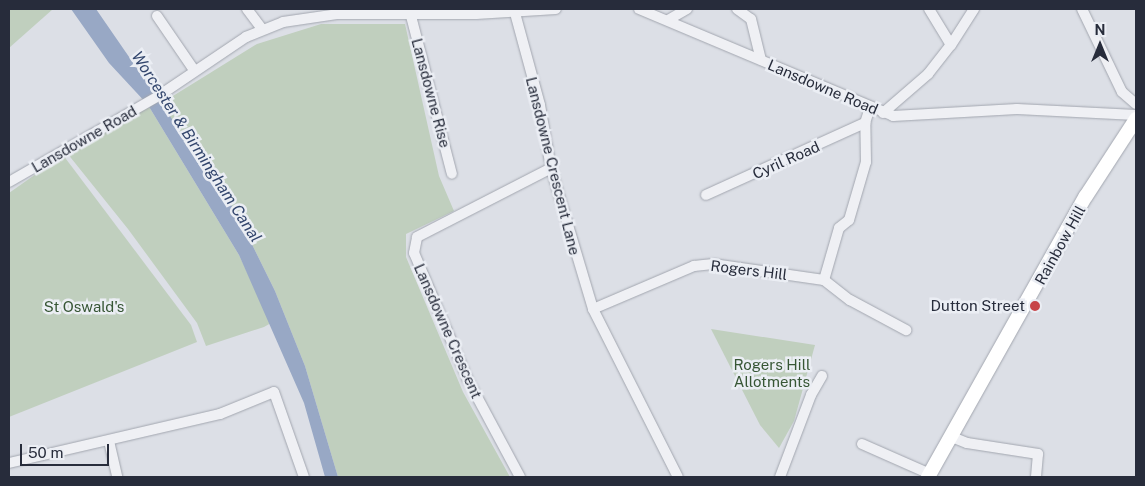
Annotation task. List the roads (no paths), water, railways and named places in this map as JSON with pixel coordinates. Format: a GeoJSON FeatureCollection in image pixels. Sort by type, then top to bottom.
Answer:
{"type":"FeatureCollection","features":[{"type":"Feature","properties":{"kind":"main road","name":"Rainbow Hill"},"geometry":{"type":"LineString","coordinates":[[929,476],[1086,196],[1136,117]]}},
{"type":"Feature","properties":{"kind":"street"},"geometry":{"type":"LineString","coordinates":[[248,9],[262,29]]}},
{"type":"Feature","properties":{"kind":"street","name":"Lansdowne Road"},"geometry":{"type":"LineString","coordinates":[[9,182],[144,104],[194,70],[262,29],[302,17],[410,12],[514,13],[556,9]]}},
{"type":"Feature","properties":{"kind":"street","name":"Lansdowne Road"},"geometry":{"type":"LineString","coordinates":[[639,9],[884,113],[908,116],[1017,109],[1136,117]]}},
{"type":"Feature","properties":{"kind":"street"},"geometry":{"type":"LineString","coordinates":[[668,20],[687,9]]}},
{"type":"Feature","properties":{"kind":"street"},"geometry":{"type":"LineString","coordinates":[[737,9],[751,19],[760,60]]}},
{"type":"Feature","properties":{"kind":"street"},"geometry":{"type":"LineString","coordinates":[[929,9],[942,35],[951,45]]}},
{"type":"Feature","properties":{"kind":"street"},"geometry":{"type":"LineString","coordinates":[[884,113],[928,74],[951,45],[974,9]]}},
{"type":"Feature","properties":{"kind":"street"},"geometry":{"type":"LineString","coordinates":[[1082,9],[1122,92],[1136,104]]}},
{"type":"Feature","properties":{"kind":"street","name":"Lansdowne Rise"},"geometry":{"type":"LineString","coordinates":[[410,12],[452,174]]}},
{"type":"Feature","properties":{"kind":"street","name":"Lansdowne Crescent Lane"},"geometry":{"type":"LineString","coordinates":[[514,13],[540,105],[551,168],[593,309],[678,477]]}},
{"type":"Feature","properties":{"kind":"street"},"geometry":{"type":"LineString","coordinates":[[157,16],[194,70]]}},
{"type":"Feature","properties":{"kind":"street"},"geometry":{"type":"LineString","coordinates":[[870,108],[866,123],[866,162],[849,220],[839,228],[824,280],[850,300],[906,330]]}},
{"type":"Feature","properties":{"kind":"street","name":"Cyril Road"},"geometry":{"type":"LineString","coordinates":[[706,195],[866,123]]}},
{"type":"Feature","properties":{"kind":"street","name":"Lansdowne Crescent"},"geometry":{"type":"LineString","coordinates":[[520,477],[468,380],[420,272],[414,253],[414,245],[417,237],[551,168]]}},
{"type":"Feature","properties":{"kind":"street","name":"Rogers Hill"},"geometry":{"type":"LineString","coordinates":[[593,309],[694,266],[712,264],[824,280]]}},
{"type":"Feature","properties":{"kind":"street"},"geometry":{"type":"LineString","coordinates":[[780,477],[810,395],[822,376]]}},
{"type":"Feature","properties":{"kind":"street"},"geometry":{"type":"LineString","coordinates":[[9,463],[220,414],[274,392],[304,477]]}},
{"type":"Feature","properties":{"kind":"street"},"geometry":{"type":"LineString","coordinates":[[952,437],[967,443],[1038,454],[1036,477]]}},
{"type":"Feature","properties":{"kind":"street"},"geometry":{"type":"LineString","coordinates":[[109,441],[117,477]]}},
{"type":"Feature","properties":{"kind":"street"},"geometry":{"type":"LineString","coordinates":[[862,444],[929,476]]}},
{"type":"Feature","properties":{"kind":"water"},"geometry":{"type":"Polygon","coordinates":[[[71,9],[96,9],[236,212],[275,291],[305,366],[338,477],[325,477],[304,403],[239,255],[148,105],[109,63],[71,9]]]}},
{"type":"Feature","properties":{"kind":"place","name":"Dutton Street"},"geometry":{"type":"Point","coordinates":[1035,306]}},
{"type":"Feature","properties":{"kind":"water label","name":"Worcester & Birmingham Canal"},"geometry":{"type":"Point","coordinates":[196,147]}},
{"type":"Feature","properties":{"kind":"park label","name":"St Oswald's"},"geometry":{"type":"Point","coordinates":[84,307]}},
{"type":"Feature","properties":{"kind":"park label","name":"Rogers Hill Allotments"},"geometry":{"type":"Point","coordinates":[772,372]}}]}
